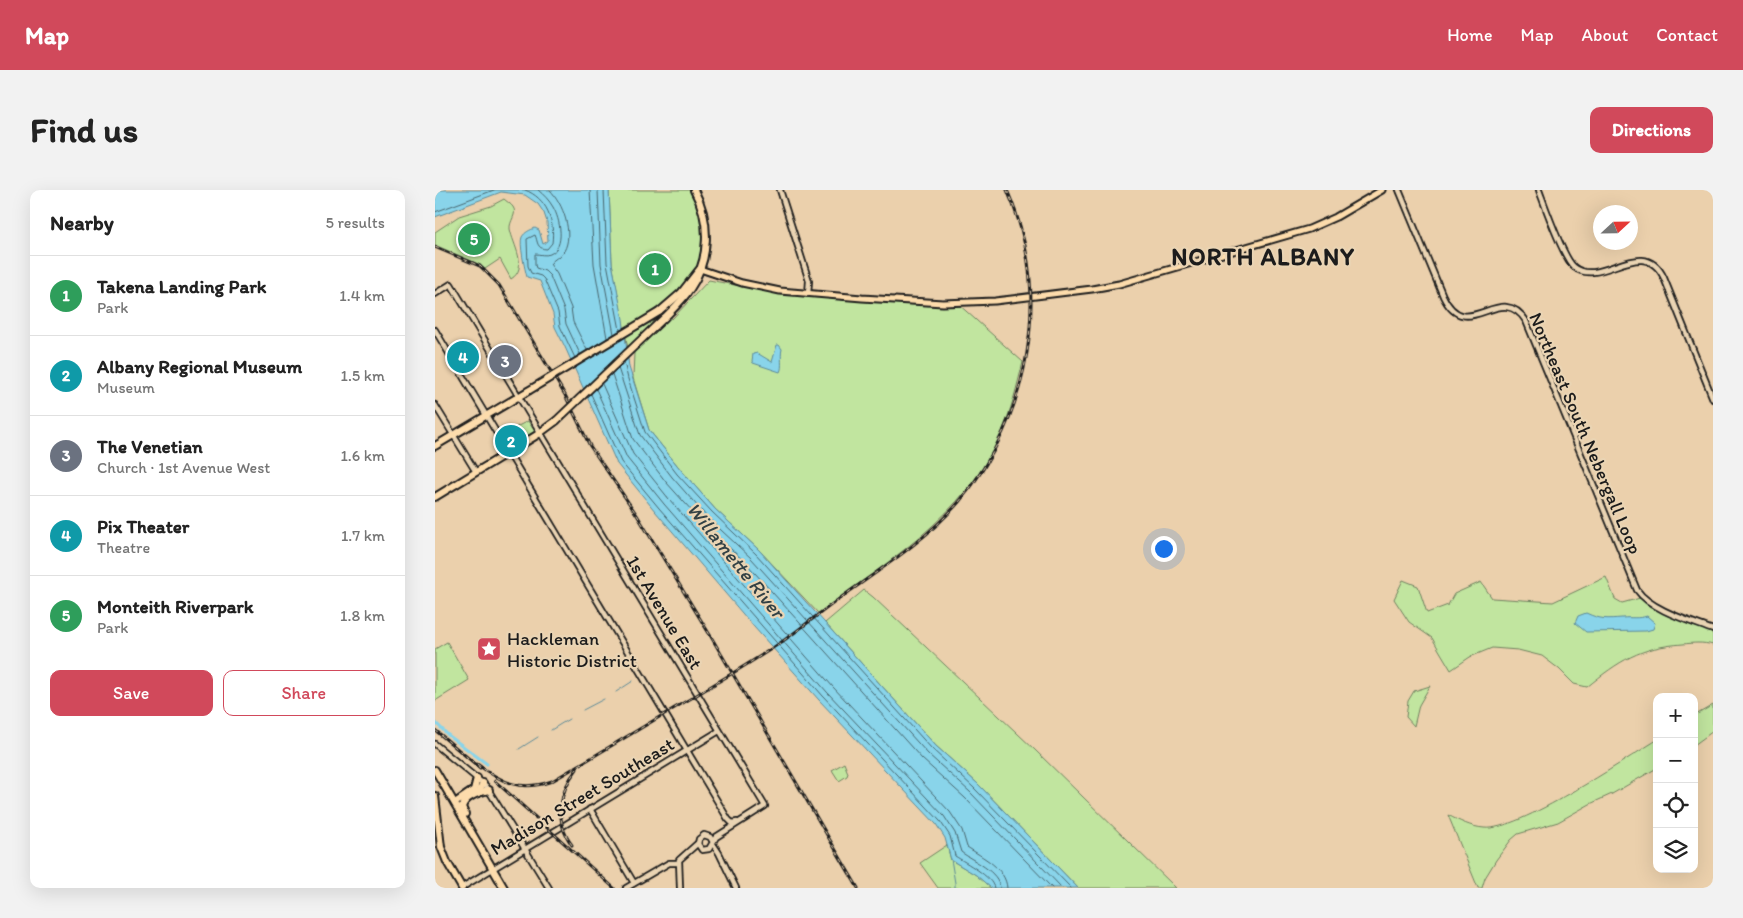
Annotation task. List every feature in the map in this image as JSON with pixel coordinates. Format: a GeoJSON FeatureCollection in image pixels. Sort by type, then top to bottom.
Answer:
{"type":"FeatureCollection","features":[{"type":"Feature","properties":{"kind":"highway"},"geometry":{"type":"LineString","coordinates":[[435,497],[540,433],[556,421],[662,315],[687,294],[695,282],[700,269],[706,232],[702,209],[694,190]]}},
{"type":"Feature","properties":{"kind":"highway"},"geometry":{"type":"LineString","coordinates":[[435,446],[662,315]]}},
{"type":"Feature","properties":{"kind":"highway"},"geometry":{"type":"LineString","coordinates":[[435,770],[504,888]]}},
{"type":"Feature","properties":{"kind":"highway"},"geometry":{"type":"LineString","coordinates":[[455,803],[474,790],[477,778]]}},
{"type":"Feature","properties":{"kind":"highway"},"geometry":{"type":"LineString","coordinates":[[478,793],[483,783]]}},
{"type":"Feature","properties":{"kind":"highway"},"geometry":{"type":"LineString","coordinates":[[473,836],[462,805],[465,800],[489,790]]}},
{"type":"Feature","properties":{"kind":"highway"},"geometry":{"type":"LineString","coordinates":[[435,796],[439,834]]}},
{"type":"Feature","properties":{"kind":"highway"},"geometry":{"type":"LineString","coordinates":[[435,822],[444,856],[461,888]]}},
{"type":"Feature","properties":{"kind":"main road"},"geometry":{"type":"LineString","coordinates":[[700,269],[762,288],[808,294],[903,301],[957,303],[995,301],[1092,289],[1131,281],[1302,231],[1336,217],[1382,190]]}},
{"type":"Feature","properties":{"kind":"street"},"geometry":{"type":"LineString","coordinates":[[780,190],[809,281],[808,294]]}},
{"type":"Feature","properties":{"kind":"street","name":"Northeast South Nebergall Loop"},"geometry":{"type":"LineString","coordinates":[[1399,190],[1450,309],[1457,314],[1467,317],[1496,308],[1509,307],[1519,312],[1526,321],[1637,590],[1653,604],[1713,630]]}},
{"type":"Feature","properties":{"kind":"street"},"geometry":{"type":"LineString","coordinates":[[1539,190],[1567,258],[1575,268],[1587,273],[1595,273],[1626,262],[1641,260],[1651,263],[1659,270],[1664,278],[1713,399]]}},
{"type":"Feature","properties":{"kind":"street","name":"1st Avenue East"},"geometry":{"type":"LineString","coordinates":[[435,294],[451,284],[765,806],[738,822]]}},
{"type":"Feature","properties":{"kind":"street"},"geometry":{"type":"LineString","coordinates":[[435,330],[728,820],[732,823],[738,822]]}},
{"type":"Feature","properties":{"kind":"street"},"geometry":{"type":"LineString","coordinates":[[435,405],[476,472]]}},
{"type":"Feature","properties":{"kind":"street","name":"Madison Street Southeast"},"geometry":{"type":"LineString","coordinates":[[461,888],[719,731]]}},
{"type":"Feature","properties":{"kind":"street"},"geometry":{"type":"LineString","coordinates":[[435,744],[489,790],[525,848],[546,887]]}},
{"type":"Feature","properties":{"kind":"street"},"geometry":{"type":"LineString","coordinates":[[590,810],[634,883]]}},
{"type":"Feature","properties":{"kind":"street"},"geometry":{"type":"LineString","coordinates":[[681,888],[679,858],[698,843],[700,837],[713,835],[727,827],[728,820]]}},
{"type":"Feature","properties":{"kind":"street"},"geometry":{"type":"LineString","coordinates":[[708,850],[716,837],[738,822]]}},
{"type":"Feature","properties":{"kind":"street"},"geometry":{"type":"LineString","coordinates":[[708,836],[736,888]]}},
{"type":"Feature","properties":{"kind":"street"},"geometry":{"type":"LineString","coordinates":[[698,843],[701,849]]}},
{"type":"Feature","properties":{"kind":"street"},"geometry":{"type":"LineString","coordinates":[[687,852],[697,849],[708,850],[720,857]]}},
{"type":"Feature","properties":{"kind":"street"},"geometry":{"type":"LineString","coordinates":[[625,888],[669,863],[678,863]]}},
{"type":"Feature","properties":{"kind":"green space"},"geometry":{"type":"Polygon","coordinates":[[[609,190],[694,190],[702,209],[704,254],[693,275],[665,307],[672,319],[709,280],[750,288],[957,303],[1023,362],[1011,407],[1001,434],[986,463],[967,489],[946,513],[897,556],[818,613],[759,550],[715,509],[649,430],[633,378],[634,353],[628,349],[612,263],[609,190]]]}},
{"type":"Feature","properties":{"kind":"green space"},"geometry":{"type":"Polygon","coordinates":[[[504,199],[514,210],[510,229],[519,263],[519,269],[511,279],[500,259],[485,269],[474,262],[435,245],[435,232],[459,216],[491,206],[504,199]]]}},
{"type":"Feature","properties":{"kind":"green space"},"geometry":{"type":"Polygon","coordinates":[[[528,421],[535,432],[523,439],[516,427],[528,421]]]}},
{"type":"Feature","properties":{"kind":"green space"},"geometry":{"type":"Polygon","coordinates":[[[1606,577],[1615,599],[1622,603],[1640,598],[1647,603],[1713,632],[1713,645],[1702,643],[1683,644],[1654,648],[1642,652],[1609,670],[1587,687],[1574,684],[1542,656],[1518,650],[1492,648],[1470,657],[1451,670],[1432,638],[1409,622],[1394,599],[1403,580],[1418,586],[1427,613],[1448,605],[1454,594],[1481,582],[1492,598],[1553,602],[1606,577]]]}},
{"type":"Feature","properties":{"kind":"green space"},"geometry":{"type":"Polygon","coordinates":[[[864,590],[1035,750],[1176,888],[1078,888],[978,784],[936,746],[825,623],[864,590]]]}},
{"type":"Feature","properties":{"kind":"green space"},"geometry":{"type":"Polygon","coordinates":[[[447,642],[469,680],[435,701],[435,649],[447,642]]]}},
{"type":"Feature","properties":{"kind":"green space"},"geometry":{"type":"Polygon","coordinates":[[[1430,686],[1419,705],[1414,726],[1406,717],[1408,701],[1414,691],[1430,686]]]}},
{"type":"Feature","properties":{"kind":"green space"},"geometry":{"type":"Polygon","coordinates":[[[1713,705],[1713,731],[1698,742],[1698,738],[1698,714],[1713,705]]]}},
{"type":"Feature","properties":{"kind":"green space"},"geometry":{"type":"Polygon","coordinates":[[[1653,743],[1653,770],[1558,822],[1518,834],[1496,860],[1485,878],[1482,888],[1478,888],[1448,815],[1479,827],[1500,826],[1521,819],[1597,778],[1653,743]]]}},
{"type":"Feature","properties":{"kind":"green space"},"geometry":{"type":"Polygon","coordinates":[[[844,763],[848,773],[847,776],[839,781],[832,770],[844,763]]]}},
{"type":"Feature","properties":{"kind":"green space"},"geometry":{"type":"Polygon","coordinates":[[[947,845],[951,860],[976,875],[991,888],[938,888],[920,863],[947,845]]]}},
{"type":"Feature","properties":{"kind":"water","name":"Willamette River"},"geometry":{"type":"Polygon","coordinates":[[[609,190],[612,263],[623,319],[629,367],[649,430],[715,509],[759,550],[936,746],[978,784],[1078,888],[991,888],[976,875],[951,860],[945,838],[936,824],[819,700],[754,627],[617,464],[555,327],[553,314],[540,281],[527,277],[522,250],[522,237],[526,232],[535,228],[539,230],[543,244],[548,241],[547,222],[538,204],[525,195],[501,192],[435,217],[435,191],[609,190]]]}},
{"type":"Feature","properties":{"kind":"water"},"geometry":{"type":"Polygon","coordinates":[[[777,345],[782,349],[780,372],[753,363],[753,354],[757,353],[772,362],[777,345]]]}},
{"type":"Feature","properties":{"kind":"water"},"geometry":{"type":"Polygon","coordinates":[[[1586,613],[1608,619],[1647,616],[1655,623],[1653,629],[1646,631],[1586,632],[1575,623],[1578,616],[1586,613]]]}},
{"type":"Feature","properties":{"kind":"waterway"},"geometry":{"type":"LineString","coordinates":[[616,692],[633,681]]}},
{"type":"Feature","properties":{"kind":"waterway"},"geometry":{"type":"LineString","coordinates":[[583,710],[604,699]]}},
{"type":"Feature","properties":{"kind":"waterway"},"geometry":{"type":"LineString","coordinates":[[551,730],[569,719]]}},
{"type":"Feature","properties":{"kind":"waterway"},"geometry":{"type":"LineString","coordinates":[[435,722],[448,735],[487,764]]}},
{"type":"Feature","properties":{"kind":"waterway"},"geometry":{"type":"LineString","coordinates":[[519,749],[538,737]]}},
{"type":"Feature","properties":{"kind":"waterway"},"geometry":{"type":"LineString","coordinates":[[951,859],[955,888]]}},
{"type":"Feature","properties":{"kind":"railway"},"geometry":{"type":"LineString","coordinates":[[477,764],[512,784],[531,786],[552,781],[783,641],[905,551],[947,515],[959,502],[983,468],[1003,432],[1018,393],[1027,353],[1031,312],[1029,271],[1021,230],[1007,190]]}},
{"type":"Feature","properties":{"kind":"railway"},"geometry":{"type":"LineString","coordinates":[[435,247],[480,266],[499,285],[565,395],[590,446],[637,515],[710,635],[858,888]]}},
{"type":"Feature","properties":{"kind":"railway"},"geometry":{"type":"LineString","coordinates":[[435,730],[480,768]]}},
{"type":"Feature","properties":{"kind":"railway"},"geometry":{"type":"LineString","coordinates":[[572,845],[566,836],[563,826],[561,806],[566,787],[577,769]]}},
{"type":"Feature","properties":{"kind":"railway"},"geometry":{"type":"LineString","coordinates":[[495,781],[614,888]]}},
{"type":"Feature","properties":{"kind":"place","name":"Monteith Riverpark"},"geometry":{"type":"Point","coordinates":[474,239]}},
{"type":"Feature","properties":{"kind":"place","name":"Takena Landing Park"},"geometry":{"type":"Point","coordinates":[655,269]}},
{"type":"Feature","properties":{"kind":"place","name":"Pix Theater"},"geometry":{"type":"Point","coordinates":[463,357]}},
{"type":"Feature","properties":{"kind":"place","name":"The Venetian"},"geometry":{"type":"Point","coordinates":[505,361]}},
{"type":"Feature","properties":{"kind":"place","name":"Albany Regional Museum"},"geometry":{"type":"Point","coordinates":[511,441]}},
{"type":"Feature","properties":{"kind":"place","name":"Hackleman Historic District"},"geometry":{"type":"Point","coordinates":[489,649]}},
{"type":"Feature","properties":{"kind":"district","name":"NORTH ALBANY"},"geometry":{"type":"Point","coordinates":[1263,257]}}]}
